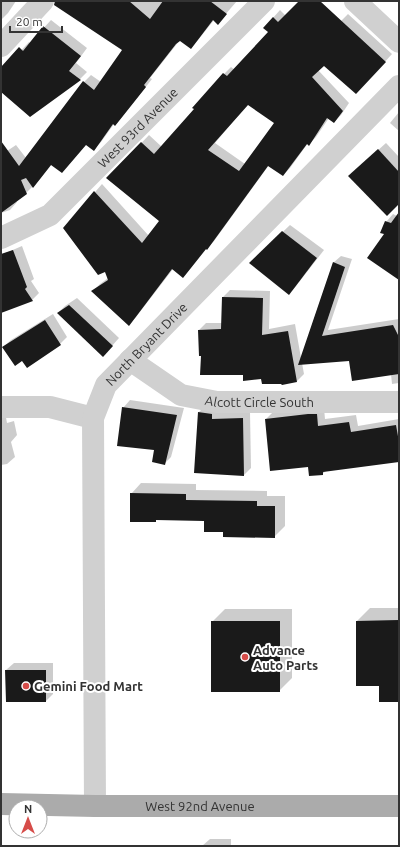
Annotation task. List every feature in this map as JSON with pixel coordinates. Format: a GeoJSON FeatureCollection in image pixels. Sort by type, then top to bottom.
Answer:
{"type":"FeatureCollection","features":[{"type":"Feature","properties":{"kind":"main road","name":"West 92nd Avenue"},"geometry":{"type":"LineString","coordinates":[[1,804],[95,806],[399,806]]}},
{"type":"Feature","properties":{"kind":"street"},"geometry":{"type":"LineString","coordinates":[[1,46],[43,1]]}},
{"type":"Feature","properties":{"kind":"street","name":"West 93rd Avenue"},"geometry":{"type":"LineString","coordinates":[[1,238],[50,215],[264,1]]}},
{"type":"Feature","properties":{"kind":"street"},"geometry":{"type":"LineString","coordinates":[[355,1],[399,42]]}},
{"type":"Feature","properties":{"kind":"street","name":"North Bryant Drive"},"geometry":{"type":"LineString","coordinates":[[95,806],[94,418],[106,385],[399,86]]}},
{"type":"Feature","properties":{"kind":"street","name":"Alcott Circle South"},"geometry":{"type":"LineString","coordinates":[[130,360],[181,395],[217,402],[399,402]]}},
{"type":"Feature","properties":{"kind":"street"},"geometry":{"type":"LineString","coordinates":[[1,407],[50,407],[94,418]]}},
{"type":"Feature","properties":{"kind":"building"},"geometry":{"type":"Polygon","coordinates":[[[55,1],[129,1],[150,19],[163,1],[210,1],[227,14],[218,25],[213,20],[191,49],[180,41],[176,44],[144,85],[146,87],[115,126],[113,124],[94,151],[86,145],[62,173],[51,165],[33,188],[26,178],[21,180],[27,194],[1,213],[1,141],[19,166],[83,81],[94,90],[122,50],[54,5],[55,1]]]}},
{"type":"Feature","properties":{"kind":"building"},"geometry":{"type":"Polygon","coordinates":[[[299,1],[320,1],[386,62],[356,94],[324,66],[312,77],[343,111],[334,123],[327,118],[309,146],[307,144],[283,176],[268,166],[207,250],[206,249],[183,278],[172,269],[129,326],[91,291],[108,280],[105,272],[98,275],[63,228],[94,191],[142,243],[159,221],[106,178],[141,142],[154,154],[194,109],[192,108],[223,73],[227,76],[268,32],[263,28],[273,17],[278,22],[299,1]],[[248,105],[208,150],[239,171],[274,123],[248,105]]]}},
{"type":"Feature","properties":{"kind":"building"},"geometry":{"type":"Polygon","coordinates":[[[43,26],[81,56],[69,71],[81,80],[30,117],[1,92],[1,67],[19,47],[23,51],[43,26]]]}},
{"type":"Feature","properties":{"kind":"building"},"geometry":{"type":"Polygon","coordinates":[[[378,149],[399,172],[399,204],[387,216],[348,176],[378,149]]]}},
{"type":"Feature","properties":{"kind":"building"},"geometry":{"type":"Polygon","coordinates":[[[399,212],[399,280],[367,258],[384,234],[380,233],[385,221],[391,223],[399,212]]]}},
{"type":"Feature","properties":{"kind":"building"},"geometry":{"type":"Polygon","coordinates":[[[282,231],[317,258],[289,295],[249,263],[282,231]]]}},
{"type":"Feature","properties":{"kind":"building"},"geometry":{"type":"Polygon","coordinates":[[[13,250],[27,287],[25,289],[33,301],[1,313],[1,254],[13,250]]]}},
{"type":"Feature","properties":{"kind":"building"},"geometry":{"type":"Polygon","coordinates":[[[333,262],[345,267],[322,336],[393,325],[398,335],[399,343],[399,374],[352,381],[349,361],[298,365],[333,262]]]}},
{"type":"Feature","properties":{"kind":"building"},"geometry":{"type":"Polygon","coordinates":[[[222,297],[263,298],[262,335],[288,331],[297,382],[282,385],[262,384],[261,379],[243,381],[243,375],[200,375],[201,356],[199,356],[198,330],[221,329],[222,297]]]}},
{"type":"Feature","properties":{"kind":"building"},"geometry":{"type":"Polygon","coordinates":[[[69,305],[113,346],[103,357],[57,313],[69,305]]]}},
{"type":"Feature","properties":{"kind":"building"},"geometry":{"type":"Polygon","coordinates":[[[45,320],[61,345],[27,368],[22,361],[15,366],[2,347],[45,320]]]}},
{"type":"Feature","properties":{"kind":"building"},"geometry":{"type":"Polygon","coordinates":[[[122,407],[177,415],[165,465],[152,462],[154,450],[117,446],[122,407]]]}},
{"type":"Feature","properties":{"kind":"building"},"geometry":{"type":"Polygon","coordinates":[[[198,412],[212,414],[212,419],[243,418],[244,476],[194,473],[198,412]]]}},
{"type":"Feature","properties":{"kind":"building"},"geometry":{"type":"Polygon","coordinates":[[[317,414],[318,426],[349,422],[351,432],[396,425],[399,442],[399,462],[323,472],[323,475],[309,476],[308,467],[270,471],[265,419],[317,414]]]}},
{"type":"Feature","properties":{"kind":"building"},"geometry":{"type":"Polygon","coordinates":[[[130,493],[186,494],[186,500],[257,501],[257,506],[275,506],[275,538],[223,537],[223,532],[204,532],[204,521],[156,520],[156,522],[130,522],[130,493]]]}},
{"type":"Feature","properties":{"kind":"building"},"geometry":{"type":"Polygon","coordinates":[[[399,620],[399,702],[379,702],[379,686],[356,686],[356,621],[399,620]]]}},
{"type":"Feature","properties":{"kind":"building","name":"Advance Auto Parts"},"geometry":{"type":"Polygon","coordinates":[[[211,621],[280,621],[280,692],[211,692],[211,621]]]}},
{"type":"Feature","properties":{"kind":"building","name":"Gemini Food Mart"},"geometry":{"type":"Polygon","coordinates":[[[5,670],[46,670],[46,702],[6,702],[5,670]]]}},
{"type":"Feature","properties":{"kind":"place","name":"Advance Auto Parts"},"geometry":{"type":"Point","coordinates":[245,657]}},
{"type":"Feature","properties":{"kind":"place","name":"Gemini Food Mart"},"geometry":{"type":"Point","coordinates":[26,686]}}]}
